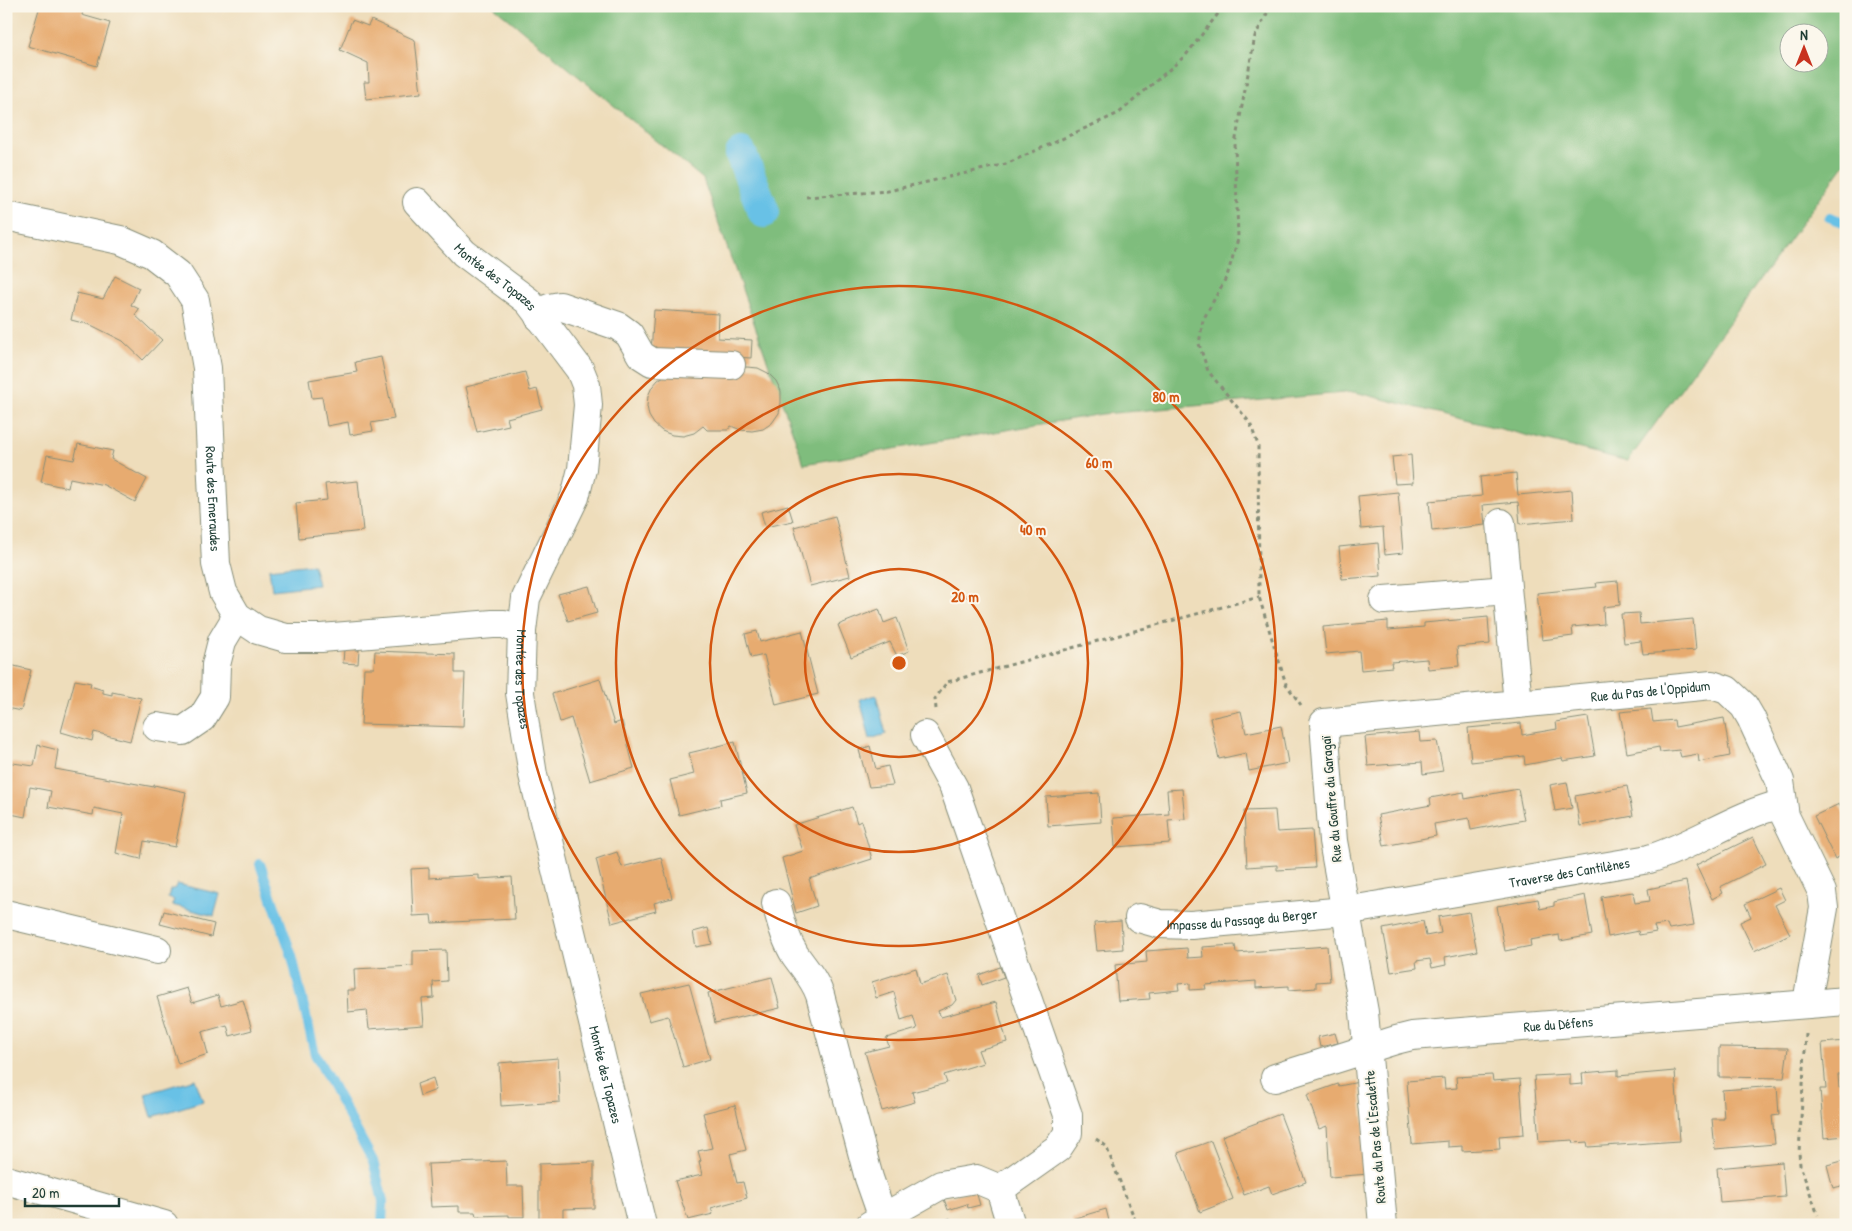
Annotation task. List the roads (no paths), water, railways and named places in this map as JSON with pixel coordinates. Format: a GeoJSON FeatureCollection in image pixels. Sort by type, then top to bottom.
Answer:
{"type":"FeatureCollection","features":[{"type":"Feature","properties":{"kind":"street","name":"Montée des Topazes"},"geometry":{"type":"LineString","coordinates":[[416,202],[464,253],[528,301],[580,370],[586,385],[588,405],[582,469],[574,497],[526,598],[522,631],[520,693],[532,775],[642,1225]]}},
{"type":"Feature","properties":{"kind":"street","name":"Route des Emeraudes"},"geometry":{"type":"LineString","coordinates":[[6,216],[120,240],[152,254],[178,274],[195,300],[207,368],[216,564],[223,592],[237,616],[258,630],[286,638],[322,638],[493,624],[504,624],[522,631]]}},
{"type":"Feature","properties":{"kind":"street"},"geometry":{"type":"LineString","coordinates":[[539,317],[549,308],[560,306],[618,326],[629,334],[641,356],[652,362],[731,365]]}},
{"type":"Feature","properties":{"kind":"street"},"geometry":{"type":"LineString","coordinates":[[1501,523],[1518,704]]}},
{"type":"Feature","properties":{"kind":"street"},"geometry":{"type":"LineString","coordinates":[[1384,600],[1507,590]]}},
{"type":"Feature","properties":{"kind":"street"},"geometry":{"type":"LineString","coordinates":[[157,727],[183,731],[202,718],[215,697],[216,665],[222,641],[237,616]]}},
{"type":"Feature","properties":{"kind":"street","name":"Rue du Pas de l'Oppidum"},"geometry":{"type":"LineString","coordinates":[[1324,723],[1712,685],[1727,690],[1744,706],[1751,718],[1780,781],[1785,816],[1822,892],[1824,908],[1808,1004]]}},
{"type":"Feature","properties":{"kind":"street","name":"Rue du Gouffre du Garagaï"},"geometry":{"type":"LineString","coordinates":[[1324,723],[1333,841],[1364,1012],[1367,1050]]}},
{"type":"Feature","properties":{"kind":"street"},"geometry":{"type":"LineString","coordinates":[[930,724],[1068,1115],[1068,1133],[1058,1148],[1000,1189]]}},
{"type":"Feature","properties":{"kind":"street","name":"Traverse des Cantilènes"},"geometry":{"type":"LineString","coordinates":[[1345,911],[1650,859],[1672,852],[1763,808],[1783,804]]}},
{"type":"Feature","properties":{"kind":"street"},"geometry":{"type":"LineString","coordinates":[[776,903],[785,936],[817,985],[869,1178],[876,1221],[941,1185],[976,1180],[1000,1189]]}},
{"type":"Feature","properties":{"kind":"street","name":"Impasse du Passage du Berger"},"geometry":{"type":"LineString","coordinates":[[1139,918],[1160,924],[1191,925],[1345,911]]}},
{"type":"Feature","properties":{"kind":"street"},"geometry":{"type":"LineString","coordinates":[[6,914],[157,950]]}},
{"type":"Feature","properties":{"kind":"street","name":"Rue du Défens"},"geometry":{"type":"LineString","coordinates":[[1275,1078],[1412,1036],[1846,1001]]}},
{"type":"Feature","properties":{"kind":"street","name":"Route du Pas de l'Escalette"},"geometry":{"type":"LineString","coordinates":[[1367,1050],[1383,1225]]}},
{"type":"Feature","properties":{"kind":"street"},"geometry":{"type":"LineString","coordinates":[[6,1180],[164,1225]]}},
{"type":"Feature","properties":{"kind":"street"},"geometry":{"type":"LineString","coordinates":[[1000,1189],[1011,1225]]}},
{"type":"Feature","properties":{"kind":"water"},"geometry":{"type":"Polygon","coordinates":[[[313,564],[318,585],[272,590],[269,569],[313,564]]]}},
{"type":"Feature","properties":{"kind":"water"},"geometry":{"type":"Polygon","coordinates":[[[876,695],[886,734],[870,739],[860,699],[876,695]]]}},
{"type":"Feature","properties":{"kind":"water"},"geometry":{"type":"Polygon","coordinates":[[[177,884],[220,894],[214,916],[172,905],[174,900],[168,898],[170,890],[175,888],[177,884]]]}},
{"type":"Feature","properties":{"kind":"water"},"geometry":{"type":"Polygon","coordinates":[[[195,1079],[203,1101],[152,1117],[145,1094],[195,1079]]]}},
{"type":"Feature","properties":{"kind":"waterway"},"geometry":{"type":"LineString","coordinates":[[741,154],[764,212]]}},
{"type":"Feature","properties":{"kind":"waterway"},"geometry":{"type":"LineString","coordinates":[[1829,217],[1846,223]]}},
{"type":"Feature","properties":{"kind":"waterway"},"geometry":{"type":"LineString","coordinates":[[260,864],[292,956],[315,1054],[373,1161],[383,1201],[382,1225]]}}]}
